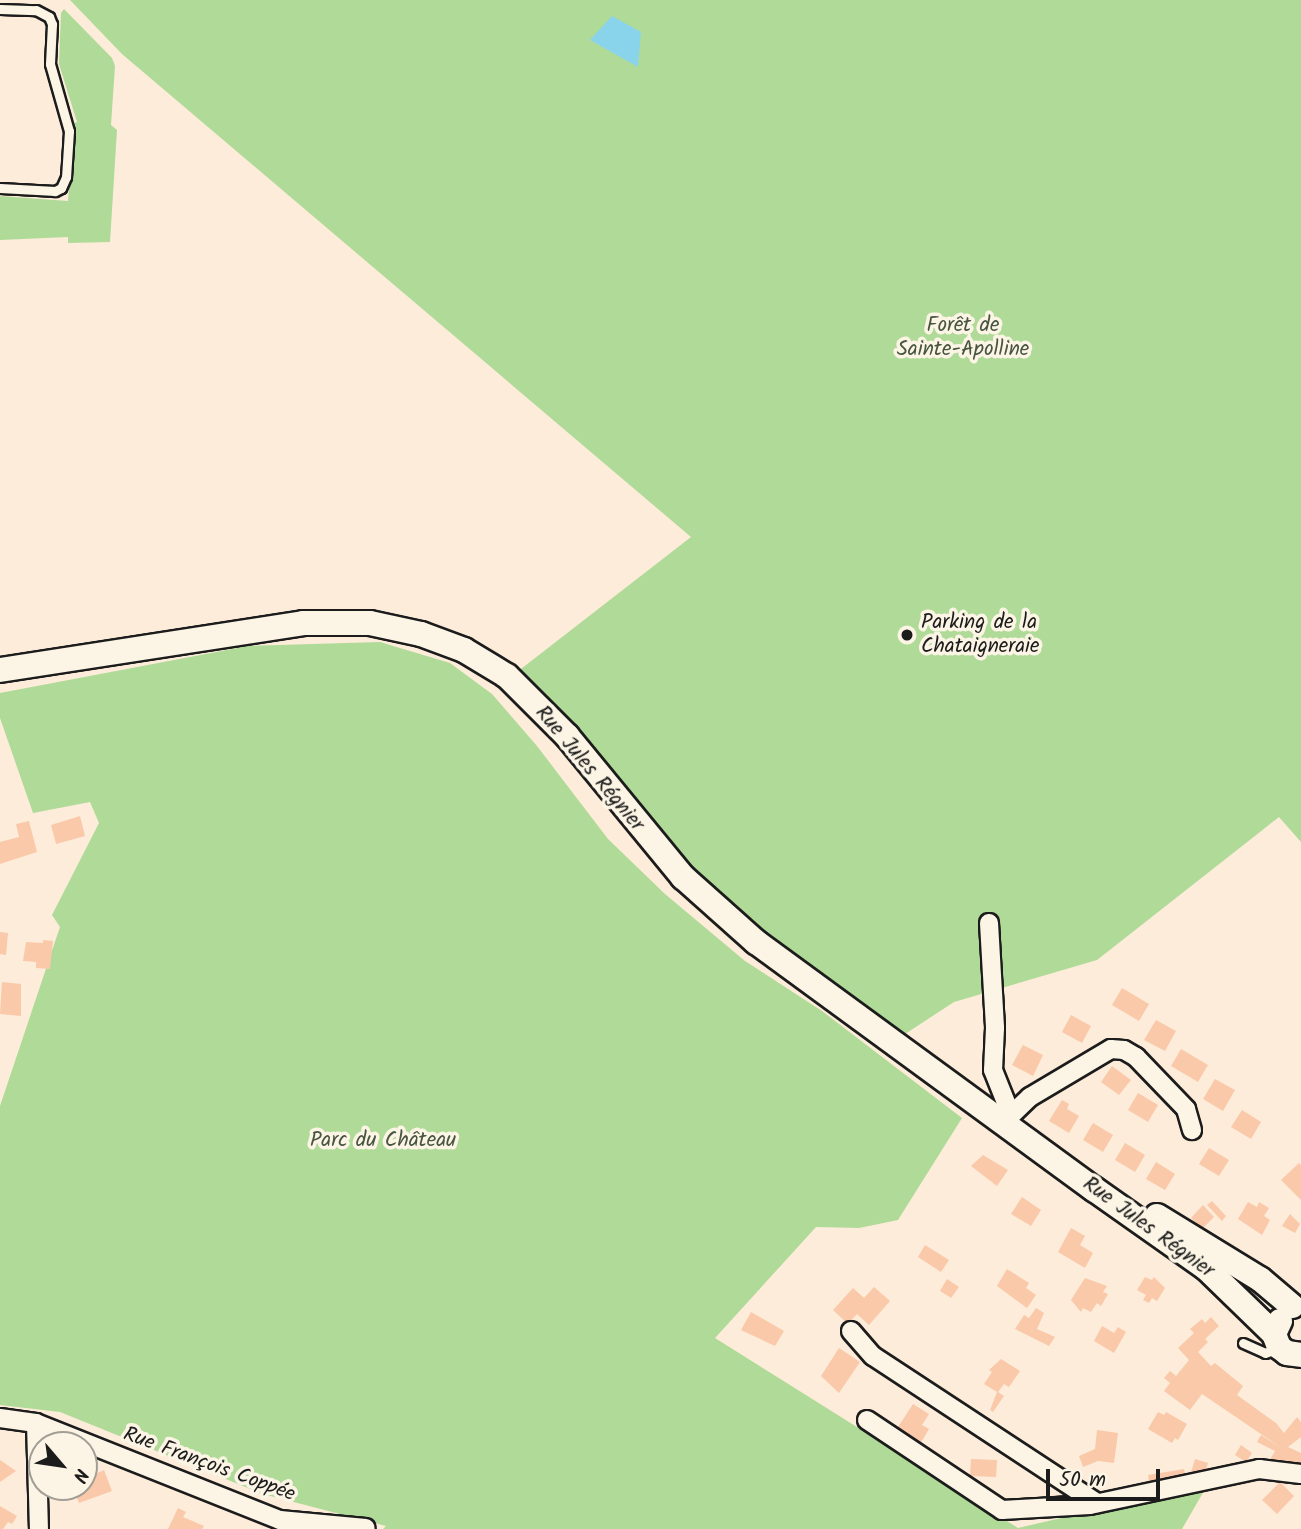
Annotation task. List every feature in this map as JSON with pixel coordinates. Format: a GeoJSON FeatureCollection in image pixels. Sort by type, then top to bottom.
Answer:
{"type":"FeatureCollection","features":[{"type":"Feature","properties":{"kind":"street","name":"Rue Jules Régnier"},"geometry":{"type":"LineString","coordinates":[[0,670],[314,622],[370,623],[421,634],[464,650],[507,676],[567,736],[683,877],[757,942],[1007,1119],[1050,1155],[1206,1268],[1285,1345]]}},
{"type":"Feature","properties":{"kind":"street"},"geometry":{"type":"LineString","coordinates":[[989,923],[995,1028],[993,1070],[1007,1119],[1030,1097],[1111,1049],[1124,1050],[1136,1056],[1186,1109],[1192,1130]]}},
{"type":"Feature","properties":{"kind":"street","name":"Rue Jules Régnier"},"geometry":{"type":"LineString","coordinates":[[1050,1155],[1218,1251],[1296,1306]]}},
{"type":"Feature","properties":{"kind":"street"},"geometry":{"type":"LineString","coordinates":[[1285,1345],[1296,1306]]}},
{"type":"Feature","properties":{"kind":"street"},"geometry":{"type":"LineString","coordinates":[[851,1331],[873,1356],[1097,1503]]}},
{"type":"Feature","properties":{"kind":"street","name":"Rue François Coppée"},"geometry":{"type":"LineString","coordinates":[[0,1418],[36,1423],[280,1520],[366,1528]]}},
{"type":"Feature","properties":{"kind":"street"},"geometry":{"type":"LineString","coordinates":[[867,1420],[1002,1510],[1097,1503],[1259,1469],[1301,1474]]}},
{"type":"Feature","properties":{"kind":"street"},"geometry":{"type":"LineString","coordinates":[[36,1423],[39,1529]]}},
{"type":"Feature","properties":{"kind":"lane"},"geometry":{"type":"LineString","coordinates":[[0,9],[36,10],[49,17],[52,24],[50,64],[69,131],[66,177],[61,188],[55,191],[0,188]]}},
{"type":"Feature","properties":{"kind":"lane"},"geometry":{"type":"LineString","coordinates":[[1243,1343],[1265,1353],[1285,1345]]}},
{"type":"Feature","properties":{"kind":"green space","name":"Forêt de Sainte-Apolline"},"geometry":{"type":"Polygon","coordinates":[[[70,0],[1301,0],[1301,842],[1279,817],[1097,960],[954,1002],[905,1034],[736,920],[503,683],[691,537],[122,54],[70,0]]]}},
{"type":"Feature","properties":{"kind":"green space"},"geometry":{"type":"Polygon","coordinates":[[[64,9],[112,58],[115,66],[111,125],[117,130],[110,242],[68,243],[68,237],[0,240],[0,196],[68,201],[74,123],[77,122],[59,64],[61,13],[64,9]]]}},
{"type":"Feature","properties":{"kind":"green space","name":"Parc du Château"},"geometry":{"type":"Polygon","coordinates":[[[380,642],[450,663],[492,694],[537,746],[608,839],[665,894],[745,961],[822,1011],[962,1118],[898,1220],[859,1228],[816,1227],[715,1338],[1018,1528],[1208,1484],[1182,1529],[383,1529],[386,1526],[263,1494],[60,1412],[0,1405],[0,1106],[60,927],[52,915],[99,823],[90,802],[33,813],[0,718],[0,693],[248,646],[380,642]]]}},
{"type":"Feature","properties":{"kind":"water"},"geometry":{"type":"Polygon","coordinates":[[[612,16],[641,32],[638,67],[590,40],[612,16]]]}},
{"type":"Feature","properties":{"kind":"building"},"geometry":{"type":"Polygon","coordinates":[[[80,816],[85,836],[56,844],[51,825],[80,816]]]}},
{"type":"Feature","properties":{"kind":"building"},"geometry":{"type":"Polygon","coordinates":[[[29,821],[37,852],[0,864],[0,842],[19,837],[16,824],[29,821]]]}},
{"type":"Feature","properties":{"kind":"building"},"geometry":{"type":"Polygon","coordinates":[[[0,932],[8,933],[6,955],[0,954],[0,932]]]}},
{"type":"Feature","properties":{"kind":"building"},"geometry":{"type":"Polygon","coordinates":[[[43,940],[53,941],[50,969],[36,968],[36,962],[23,961],[26,942],[43,943],[43,940]]]}},
{"type":"Feature","properties":{"kind":"building"},"geometry":{"type":"Polygon","coordinates":[[[2,982],[21,984],[21,1016],[0,1014],[2,982]]]}},
{"type":"Feature","properties":{"kind":"building"},"geometry":{"type":"Polygon","coordinates":[[[1122,988],[1149,1004],[1139,1021],[1112,1005],[1122,988]]]}},
{"type":"Feature","properties":{"kind":"building"},"geometry":{"type":"Polygon","coordinates":[[[1071,1015],[1091,1026],[1082,1043],[1062,1032],[1071,1015]]]}},
{"type":"Feature","properties":{"kind":"building"},"geometry":{"type":"Polygon","coordinates":[[[1156,1020],[1176,1031],[1165,1051],[1144,1040],[1156,1020]]]}},
{"type":"Feature","properties":{"kind":"building"},"geometry":{"type":"Polygon","coordinates":[[[1023,1045],[1043,1055],[1033,1076],[1012,1065],[1023,1045]]]}},
{"type":"Feature","properties":{"kind":"building"},"geometry":{"type":"Polygon","coordinates":[[[1181,1049],[1208,1065],[1198,1082],[1171,1066],[1181,1049]]]}},
{"type":"Feature","properties":{"kind":"building"},"geometry":{"type":"Polygon","coordinates":[[[1112,1066],[1131,1080],[1119,1095],[1101,1082],[1112,1066]]]}},
{"type":"Feature","properties":{"kind":"building"},"geometry":{"type":"Polygon","coordinates":[[[1215,1079],[1235,1090],[1223,1111],[1203,1099],[1215,1079]]]}},
{"type":"Feature","properties":{"kind":"building"},"geometry":{"type":"Polygon","coordinates":[[[1138,1093],[1158,1105],[1148,1122],[1128,1110],[1138,1093]]]}},
{"type":"Feature","properties":{"kind":"building"},"geometry":{"type":"Polygon","coordinates":[[[1062,1100],[1069,1104],[1067,1109],[1079,1116],[1069,1133],[1049,1121],[1062,1100]]]}},
{"type":"Feature","properties":{"kind":"building"},"geometry":{"type":"Polygon","coordinates":[[[1242,1110],[1261,1122],[1251,1139],[1231,1127],[1242,1110]]]}},
{"type":"Feature","properties":{"kind":"building"},"geometry":{"type":"Polygon","coordinates":[[[1093,1123],[1113,1135],[1103,1152],[1083,1140],[1093,1123]]]}},
{"type":"Feature","properties":{"kind":"building"},"geometry":{"type":"Polygon","coordinates":[[[1125,1143],[1145,1155],[1135,1172],[1115,1160],[1125,1143]]]}},
{"type":"Feature","properties":{"kind":"building"},"geometry":{"type":"Polygon","coordinates":[[[1209,1148],[1229,1160],[1219,1176],[1199,1164],[1209,1148]]]}},
{"type":"Feature","properties":{"kind":"building"},"geometry":{"type":"Polygon","coordinates":[[[983,1155],[1008,1170],[997,1186],[971,1166],[983,1155]]]}},
{"type":"Feature","properties":{"kind":"building"},"geometry":{"type":"Polygon","coordinates":[[[1156,1162],[1175,1174],[1165,1190],[1146,1179],[1156,1162]]]}},
{"type":"Feature","properties":{"kind":"building"},"geometry":{"type":"Polygon","coordinates":[[[1299,1163],[1301,1165],[1301,1200],[1281,1180],[1299,1163]]]}},
{"type":"Feature","properties":{"kind":"building"},"geometry":{"type":"Polygon","coordinates":[[[1022,1197],[1041,1210],[1031,1226],[1011,1214],[1022,1197]]]}},
{"type":"Feature","properties":{"kind":"building"},"geometry":{"type":"Polygon","coordinates":[[[1212,1201],[1226,1216],[1222,1221],[1207,1205],[1212,1201]]]}},
{"type":"Feature","properties":{"kind":"building"},"geometry":{"type":"Polygon","coordinates":[[[1248,1202],[1257,1207],[1259,1202],[1269,1208],[1264,1216],[1270,1220],[1262,1235],[1238,1219],[1248,1202]]]}},
{"type":"Feature","properties":{"kind":"building"},"geometry":{"type":"Polygon","coordinates":[[[1203,1205],[1214,1217],[1202,1229],[1191,1218],[1203,1205]]]}},
{"type":"Feature","properties":{"kind":"building"},"geometry":{"type":"Polygon","coordinates":[[[1290,1214],[1300,1224],[1295,1233],[1282,1226],[1290,1214]]]}},
{"type":"Feature","properties":{"kind":"building"},"geometry":{"type":"Polygon","coordinates":[[[1071,1228],[1085,1236],[1080,1245],[1093,1253],[1085,1268],[1058,1252],[1071,1228]]]}},
{"type":"Feature","properties":{"kind":"building"},"geometry":{"type":"Polygon","coordinates":[[[925,1245],[949,1260],[941,1272],[918,1257],[925,1245]]]}},
{"type":"Feature","properties":{"kind":"building"},"geometry":{"type":"Polygon","coordinates":[[[1007,1269],[1029,1283],[1026,1288],[1036,1295],[1027,1308],[997,1286],[1007,1269]]]}},
{"type":"Feature","properties":{"kind":"building"},"geometry":{"type":"Polygon","coordinates":[[[1145,1277],[1152,1280],[1154,1277],[1165,1288],[1157,1301],[1152,1298],[1149,1303],[1143,1300],[1146,1295],[1137,1290],[1145,1277]]]}},
{"type":"Feature","properties":{"kind":"building"},"geometry":{"type":"Polygon","coordinates":[[[1085,1278],[1107,1286],[1103,1292],[1108,1294],[1101,1306],[1097,1303],[1091,1312],[1083,1308],[1081,1312],[1071,1300],[1085,1278]]]}},
{"type":"Feature","properties":{"kind":"building"},"geometry":{"type":"Polygon","coordinates":[[[947,1279],[959,1287],[951,1298],[940,1291],[947,1279]]]}},
{"type":"Feature","properties":{"kind":"building"},"geometry":{"type":"Polygon","coordinates":[[[874,1287],[890,1301],[869,1325],[857,1314],[848,1324],[833,1310],[853,1288],[864,1298],[874,1287]]]}},
{"type":"Feature","properties":{"kind":"building"},"geometry":{"type":"Polygon","coordinates":[[[1036,1308],[1044,1313],[1037,1329],[1055,1337],[1049,1346],[1015,1329],[1024,1315],[1029,1318],[1036,1308]]]}},
{"type":"Feature","properties":{"kind":"building"},"geometry":{"type":"Polygon","coordinates":[[[751,1312],[784,1331],[775,1346],[741,1330],[751,1312]]]}},
{"type":"Feature","properties":{"kind":"building"},"geometry":{"type":"Polygon","coordinates":[[[1211,1317],[1219,1326],[1205,1339],[1208,1342],[1198,1352],[1211,1366],[1215,1363],[1243,1386],[1237,1395],[1276,1423],[1284,1433],[1297,1417],[1301,1422],[1301,1437],[1288,1447],[1301,1453],[1301,1469],[1284,1461],[1281,1467],[1268,1463],[1275,1451],[1257,1442],[1261,1435],[1283,1449],[1202,1394],[1190,1410],[1164,1391],[1170,1383],[1164,1378],[1170,1371],[1176,1376],[1189,1360],[1178,1348],[1194,1333],[1190,1329],[1202,1319],[1205,1323],[1211,1317]]]}},
{"type":"Feature","properties":{"kind":"building"},"geometry":{"type":"Polygon","coordinates":[[[1102,1326],[1114,1333],[1118,1327],[1126,1332],[1114,1353],[1094,1341],[1102,1326]]]}},
{"type":"Feature","properties":{"kind":"building"},"geometry":{"type":"Polygon","coordinates":[[[839,1348],[860,1362],[839,1393],[821,1376],[839,1348]]]}},
{"type":"Feature","properties":{"kind":"building"},"geometry":{"type":"Polygon","coordinates":[[[1001,1359],[1020,1371],[1009,1387],[1004,1384],[998,1392],[1004,1396],[993,1412],[990,1410],[997,1392],[984,1384],[992,1372],[989,1370],[1001,1359]]]}},
{"type":"Feature","properties":{"kind":"building"},"geometry":{"type":"Polygon","coordinates":[[[913,1404],[929,1414],[922,1425],[929,1429],[920,1444],[896,1430],[913,1404]]]}},
{"type":"Feature","properties":{"kind":"building"},"geometry":{"type":"Polygon","coordinates":[[[1158,1412],[1164,1415],[1166,1412],[1187,1424],[1178,1440],[1175,1438],[1172,1443],[1148,1429],[1158,1412]]]}},
{"type":"Feature","properties":{"kind":"building"},"geometry":{"type":"Polygon","coordinates":[[[1097,1430],[1118,1433],[1114,1463],[1098,1461],[1083,1467],[1079,1456],[1095,1449],[1097,1430]]]}},
{"type":"Feature","properties":{"kind":"building"},"geometry":{"type":"Polygon","coordinates":[[[1241,1445],[1252,1453],[1246,1462],[1235,1455],[1241,1445]]]}},
{"type":"Feature","properties":{"kind":"building"},"geometry":{"type":"Polygon","coordinates":[[[971,1459],[997,1460],[996,1477],[970,1476],[971,1459]]]}},
{"type":"Feature","properties":{"kind":"building"},"geometry":{"type":"Polygon","coordinates":[[[1195,1459],[1208,1463],[1204,1476],[1191,1472],[1195,1459]]]}},
{"type":"Feature","properties":{"kind":"building"},"geometry":{"type":"Polygon","coordinates":[[[0,1460],[16,1471],[0,1482],[0,1460]]]}},
{"type":"Feature","properties":{"kind":"building"},"geometry":{"type":"Polygon","coordinates":[[[1184,1469],[1186,1480],[1150,1489],[1148,1475],[1184,1469]]]}},
{"type":"Feature","properties":{"kind":"building"},"geometry":{"type":"Polygon","coordinates":[[[104,1470],[112,1491],[98,1496],[98,1473],[104,1470]]]}},
{"type":"Feature","properties":{"kind":"building"},"geometry":{"type":"Polygon","coordinates":[[[1280,1482],[1294,1496],[1277,1514],[1262,1500],[1280,1482]]]}},
{"type":"Feature","properties":{"kind":"building"},"geometry":{"type":"Polygon","coordinates":[[[0,1506],[17,1516],[12,1524],[8,1522],[3,1529],[0,1529],[0,1506]]]}},
{"type":"Feature","properties":{"kind":"building"},"geometry":{"type":"Polygon","coordinates":[[[178,1508],[186,1512],[183,1517],[204,1526],[202,1529],[168,1529],[178,1508]]]}},
{"type":"Feature","properties":{"kind":"place","name":"Parking de la Chataigneraie"},"geometry":{"type":"Point","coordinates":[907,635]}}]}
